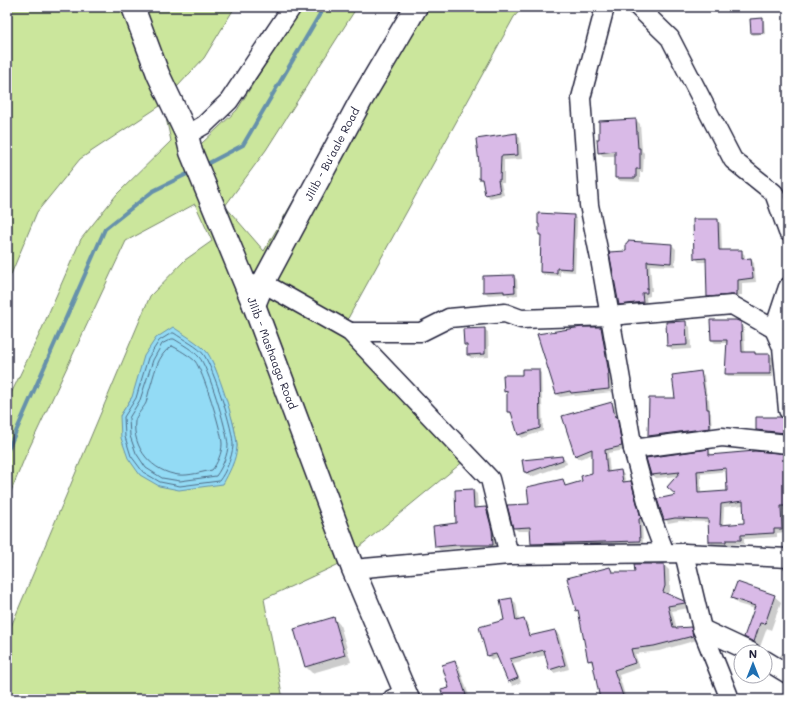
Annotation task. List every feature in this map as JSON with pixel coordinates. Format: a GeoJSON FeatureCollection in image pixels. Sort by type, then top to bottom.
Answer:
{"type":"FeatureCollection","features":[{"type":"Feature","properties":{"kind":"main road","name":"Jilib - Mashaaga Road"},"geometry":{"type":"LineString","coordinates":[[133,7],[158,74],[189,144],[254,306],[402,698]]}},
{"type":"Feature","properties":{"kind":"main road","name":"Jilib - Bu'aale Road"},"geometry":{"type":"LineString","coordinates":[[254,306],[263,283],[360,102],[416,7]]}},
{"type":"Feature","properties":{"kind":"street"},"geometry":{"type":"LineString","coordinates":[[189,144],[204,125],[229,101],[292,7]]}},
{"type":"Feature","properties":{"kind":"street"},"geometry":{"type":"LineString","coordinates":[[605,7],[581,98],[589,205],[633,449],[651,516],[665,553]]}},
{"type":"Feature","properties":{"kind":"street"},"geometry":{"type":"LineString","coordinates":[[638,7],[670,38],[733,160],[774,192],[788,232]]}},
{"type":"Feature","properties":{"kind":"street"},"geometry":{"type":"LineString","coordinates":[[263,283],[350,332],[490,478],[509,556]]}},
{"type":"Feature","properties":{"kind":"street"},"geometry":{"type":"LineString","coordinates":[[774,329],[788,287]]}},
{"type":"Feature","properties":{"kind":"street"},"geometry":{"type":"LineString","coordinates":[[350,332],[421,332],[449,318],[505,313],[521,319],[610,316],[732,305],[774,329],[782,347],[788,410]]}},
{"type":"Feature","properties":{"kind":"street"},"geometry":{"type":"LineString","coordinates":[[633,449],[722,437],[788,444]]}},
{"type":"Feature","properties":{"kind":"street"},"geometry":{"type":"LineString","coordinates":[[353,568],[509,556],[684,553],[788,558]]}},
{"type":"Feature","properties":{"kind":"street"},"geometry":{"type":"LineString","coordinates":[[684,553],[702,630],[730,699]]}},
{"type":"Feature","properties":{"kind":"street"},"geometry":{"type":"LineString","coordinates":[[702,630],[733,644]]}},
{"type":"Feature","properties":{"kind":"street"},"geometry":{"type":"LineString","coordinates":[[773,665],[788,674]]}},
{"type":"Feature","properties":{"kind":"green space"},"geometry":{"type":"Polygon","coordinates":[[[7,7],[235,7],[204,58],[177,87],[201,144],[237,110],[300,7],[357,7],[266,150],[225,206],[264,251],[407,7],[523,7],[514,17],[346,322],[470,456],[337,565],[264,599],[283,699],[7,699],[7,636],[150,296],[185,260],[212,241],[195,204],[126,241],[25,457],[7,501],[7,402],[40,333],[81,239],[117,194],[171,141],[163,104],[80,159],[37,212],[7,284],[7,7]],[[206,351],[132,397],[120,416],[232,466],[237,446],[234,426],[215,368],[206,351]]]}},
{"type":"Feature","properties":{"kind":"water"},"geometry":{"type":"Polygon","coordinates":[[[173,327],[206,351],[215,368],[226,397],[234,427],[237,447],[234,462],[223,484],[179,490],[159,486],[140,475],[128,458],[121,438],[120,416],[132,397],[144,356],[156,338],[173,327]]]}},
{"type":"Feature","properties":{"kind":"building"},"geometry":{"type":"Polygon","coordinates":[[[763,18],[763,33],[751,33],[750,19],[763,18]]]}},
{"type":"Feature","properties":{"kind":"building"},"geometry":{"type":"Polygon","coordinates":[[[636,119],[638,148],[640,148],[640,169],[636,169],[636,178],[615,178],[615,151],[598,153],[597,139],[599,139],[599,121],[636,119]]]}},
{"type":"Feature","properties":{"kind":"building"},"geometry":{"type":"Polygon","coordinates":[[[517,133],[518,155],[501,156],[500,180],[498,180],[500,192],[485,195],[482,179],[479,179],[476,139],[517,133]]]}},
{"type":"Feature","properties":{"kind":"building"},"geometry":{"type":"Polygon","coordinates":[[[538,213],[574,215],[572,269],[557,268],[557,273],[540,272],[541,235],[539,235],[538,213]]]}},
{"type":"Feature","properties":{"kind":"building"},"geometry":{"type":"Polygon","coordinates":[[[693,219],[718,219],[719,250],[742,250],[742,259],[751,258],[753,278],[738,280],[738,291],[736,291],[736,295],[707,297],[706,258],[694,259],[693,219]]]}},
{"type":"Feature","properties":{"kind":"building"},"geometry":{"type":"Polygon","coordinates":[[[628,241],[672,244],[671,263],[647,261],[648,288],[647,293],[642,293],[643,302],[619,305],[609,252],[626,251],[626,243],[628,243],[628,241]]]}},
{"type":"Feature","properties":{"kind":"building"},"geometry":{"type":"Polygon","coordinates":[[[514,275],[515,292],[483,292],[483,276],[514,275]]]}},
{"type":"Feature","properties":{"kind":"building"},"geometry":{"type":"Polygon","coordinates":[[[710,320],[736,320],[741,322],[742,352],[770,354],[770,374],[725,374],[727,340],[711,340],[710,320]]]}},
{"type":"Feature","properties":{"kind":"building"},"geometry":{"type":"Polygon","coordinates":[[[686,321],[687,345],[667,346],[666,322],[686,321]]]}},
{"type":"Feature","properties":{"kind":"building"},"geometry":{"type":"Polygon","coordinates":[[[582,327],[601,327],[609,374],[609,389],[571,393],[570,391],[556,394],[537,334],[582,327]]]}},
{"type":"Feature","properties":{"kind":"building"},"geometry":{"type":"Polygon","coordinates":[[[485,328],[485,354],[467,355],[467,345],[464,345],[463,329],[485,328]]]}},
{"type":"Feature","properties":{"kind":"building"},"geometry":{"type":"Polygon","coordinates":[[[522,369],[539,369],[540,428],[518,435],[511,412],[507,412],[507,391],[504,392],[503,375],[522,375],[522,369]]]}},
{"type":"Feature","properties":{"kind":"building"},"geometry":{"type":"Polygon","coordinates":[[[701,371],[707,409],[709,409],[710,428],[648,436],[649,398],[675,398],[672,375],[701,371]]]}},
{"type":"Feature","properties":{"kind":"building"},"geometry":{"type":"Polygon","coordinates":[[[612,402],[615,417],[617,416],[622,446],[605,450],[607,472],[621,470],[623,482],[631,481],[641,518],[639,519],[640,541],[531,544],[530,527],[513,528],[507,505],[529,504],[527,487],[563,479],[565,486],[582,481],[581,476],[592,473],[592,449],[575,456],[562,416],[612,402]]]}},
{"type":"Feature","properties":{"kind":"building"},"geometry":{"type":"Polygon","coordinates":[[[756,417],[781,417],[784,420],[786,433],[756,430],[756,417]]]}},
{"type":"Feature","properties":{"kind":"building"},"geometry":{"type":"Polygon","coordinates":[[[709,449],[709,455],[755,451],[788,454],[788,506],[781,506],[782,529],[774,529],[774,533],[741,535],[741,540],[709,542],[708,519],[675,518],[664,520],[657,499],[676,495],[667,487],[680,472],[651,475],[646,458],[709,449]],[[726,468],[697,471],[698,493],[727,491],[726,468]],[[743,501],[721,504],[720,525],[744,523],[743,501]]]}},
{"type":"Feature","properties":{"kind":"building"},"geometry":{"type":"Polygon","coordinates":[[[562,456],[563,460],[526,473],[524,472],[522,460],[562,456]]]}},
{"type":"Feature","properties":{"kind":"building"},"geometry":{"type":"Polygon","coordinates":[[[473,489],[474,508],[486,507],[492,530],[493,545],[457,545],[435,547],[433,526],[456,523],[455,490],[473,489]]]}},
{"type":"Feature","properties":{"kind":"building"},"geometry":{"type":"Polygon","coordinates":[[[634,564],[664,564],[665,586],[663,592],[684,601],[685,603],[668,606],[673,627],[691,627],[693,636],[654,646],[631,649],[635,663],[614,670],[624,699],[600,699],[592,660],[588,661],[578,610],[576,611],[567,578],[610,567],[612,572],[635,572],[634,564]]]}},
{"type":"Feature","properties":{"kind":"building"},"geometry":{"type":"Polygon","coordinates":[[[737,582],[775,595],[765,624],[760,623],[754,642],[744,637],[755,606],[731,598],[737,582]]]}},
{"type":"Feature","properties":{"kind":"building"},"geometry":{"type":"Polygon","coordinates":[[[512,598],[516,621],[524,619],[529,636],[555,630],[565,665],[549,670],[544,650],[510,659],[518,678],[508,682],[496,654],[487,656],[479,627],[504,620],[500,600],[512,598]]]}},
{"type":"Feature","properties":{"kind":"building"},"geometry":{"type":"Polygon","coordinates":[[[334,617],[345,655],[305,667],[294,629],[334,617]]]}},
{"type":"Feature","properties":{"kind":"building"},"geometry":{"type":"Polygon","coordinates":[[[455,661],[466,695],[454,699],[444,699],[441,690],[449,688],[442,665],[455,661]]]}},
{"type":"Feature","properties":{"kind":"waterway"},"geometry":{"type":"LineString","coordinates":[[205,165],[243,145],[324,7]]}},
{"type":"Feature","properties":{"kind":"waterway"},"geometry":{"type":"LineString","coordinates":[[7,452],[105,229],[153,191],[191,172]]}}]}
